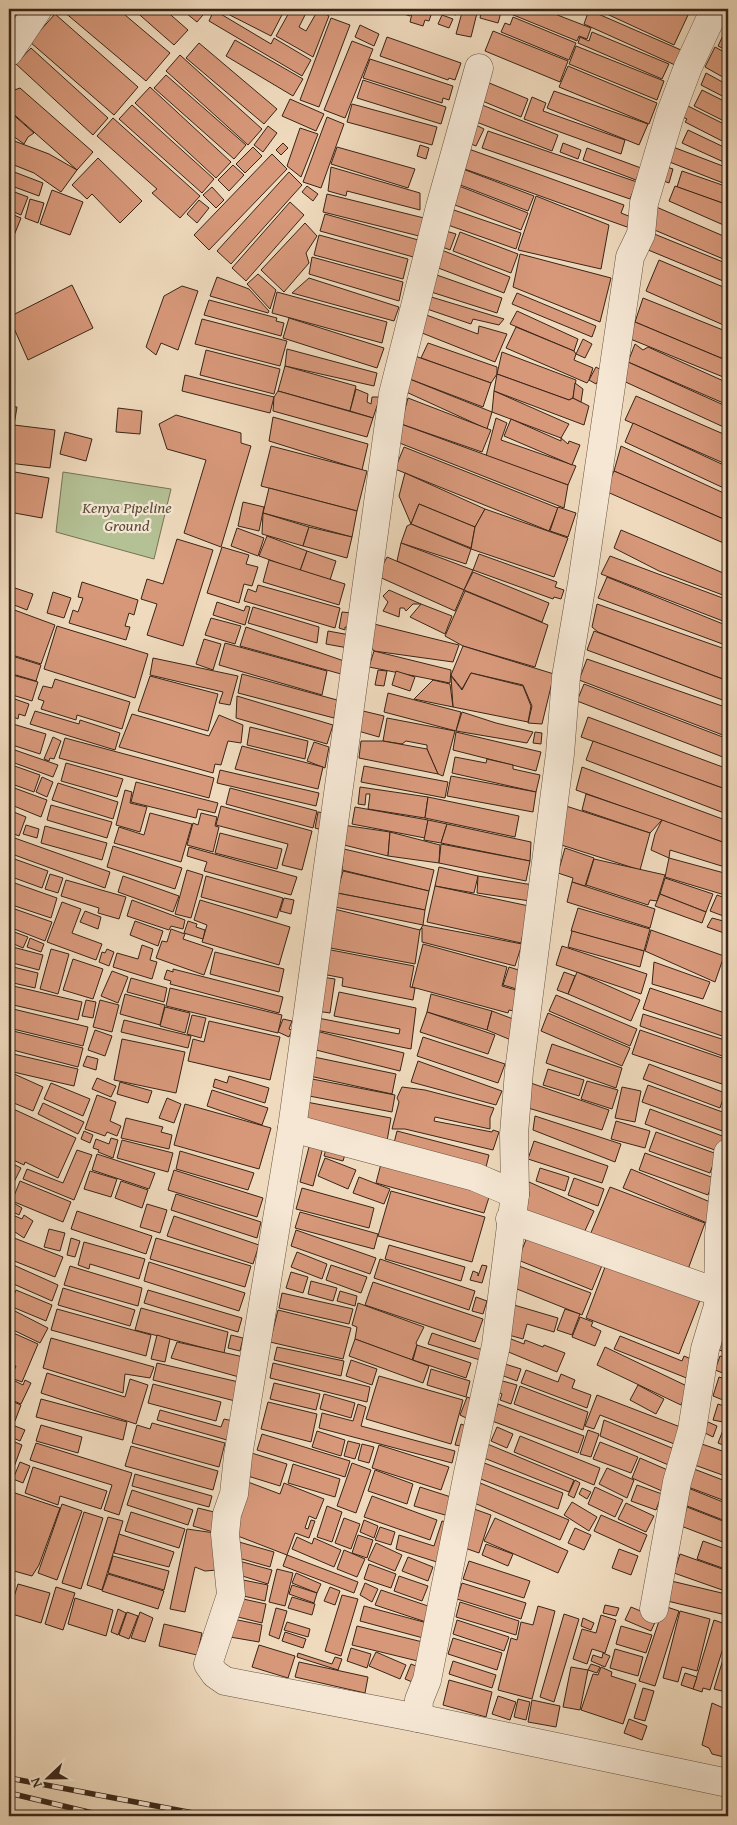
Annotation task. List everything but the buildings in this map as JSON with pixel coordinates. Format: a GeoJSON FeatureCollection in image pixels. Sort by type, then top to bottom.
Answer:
{"type":"FeatureCollection","features":[{"type":"Feature","properties":{"kind":"street"},"geometry":{"type":"LineString","coordinates":[[9,52],[38,9]]}},
{"type":"Feature","properties":{"kind":"street"},"geometry":{"type":"LineString","coordinates":[[418,1718],[419,1700],[427,1680],[468,1472],[496,1346],[513,1207],[514,1134],[519,1071],[560,754],[566,677],[582,583],[630,257],[641,234],[644,203],[670,115],[688,67],[715,9]]}},
{"type":"Feature","properties":{"kind":"street"},"geometry":{"type":"LineString","coordinates":[[479,68],[440,207],[393,394],[292,1128],[238,1456],[234,1494],[227,1514],[225,1534],[231,1595],[208,1664],[225,1681],[418,1718],[728,1783]]}},
{"type":"Feature","properties":{"kind":"street"},"geometry":{"type":"LineString","coordinates":[[292,1128],[475,1178],[513,1207],[723,1293]]}},
{"type":"Feature","properties":{"kind":"street"},"geometry":{"type":"LineString","coordinates":[[654,1609],[677,1482],[692,1430],[705,1349],[723,1293],[719,1234],[728,1153]]}},
{"type":"Feature","properties":{"kind":"green space","name":"Kenya Pipeline Ground"},"geometry":{"type":"Polygon","coordinates":[[[63,472],[171,489],[154,559],[56,532],[63,472]]]}},
{"type":"Feature","properties":{"kind":"railway"},"geometry":{"type":"LineString","coordinates":[[9,1778],[209,1816]]}},
{"type":"Feature","properties":{"kind":"railway"},"geometry":{"type":"LineString","coordinates":[[9,1793],[105,1816]]}}]}
